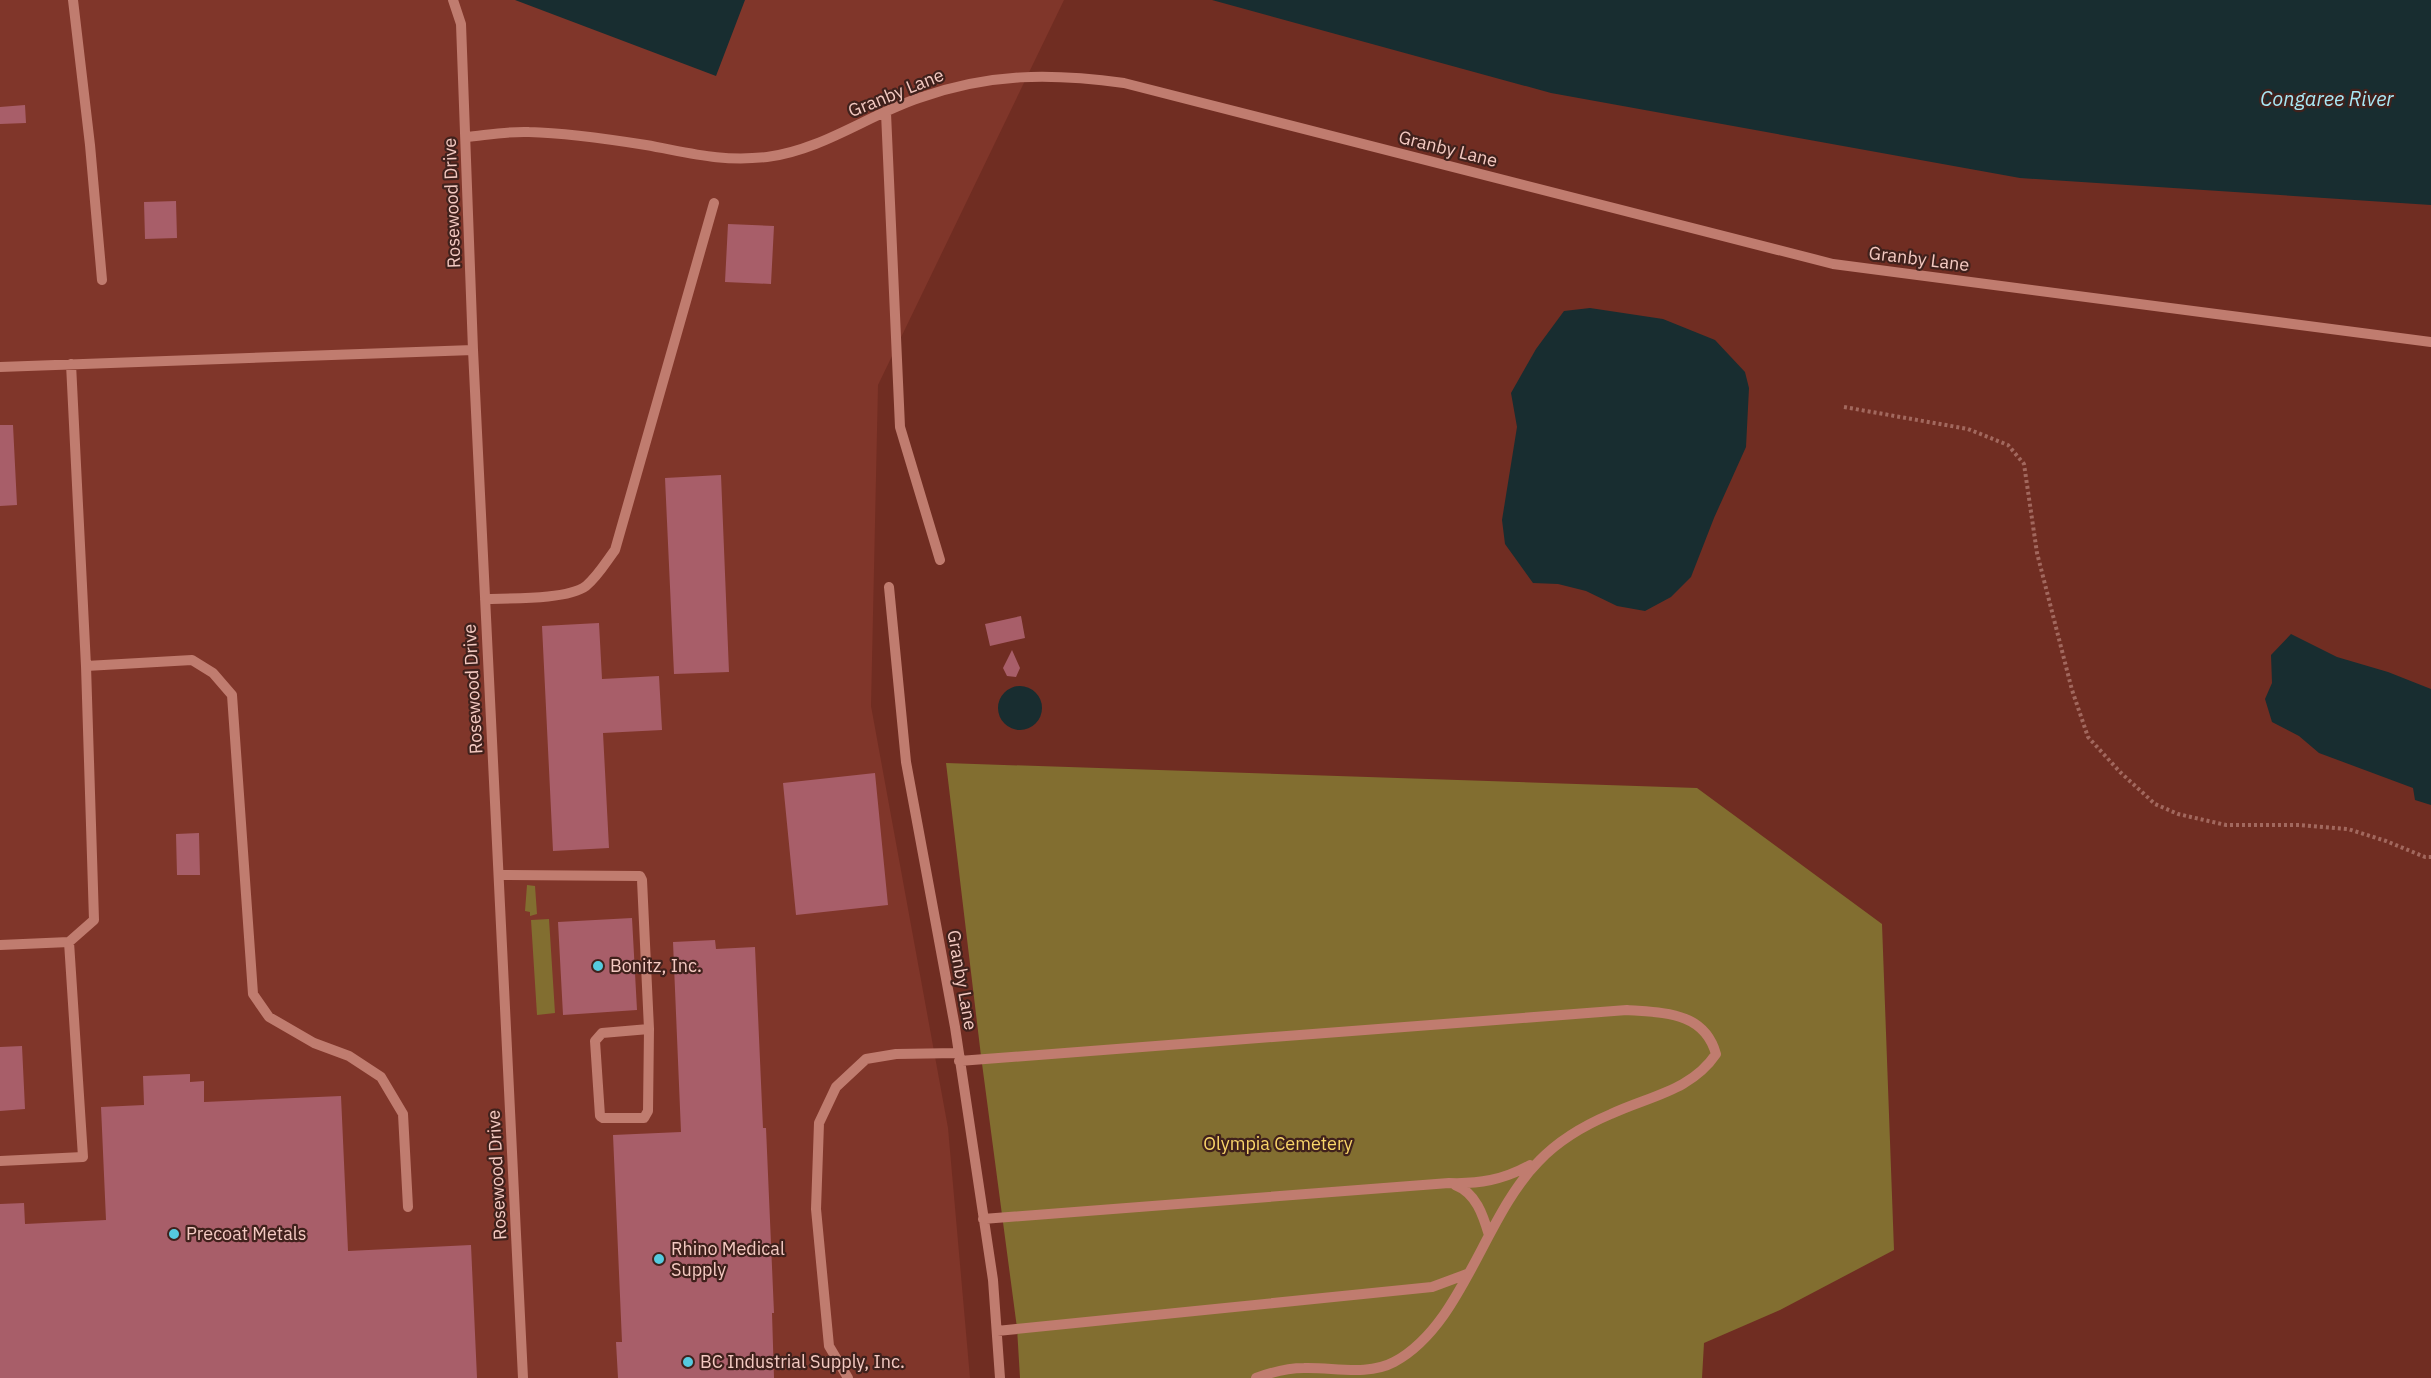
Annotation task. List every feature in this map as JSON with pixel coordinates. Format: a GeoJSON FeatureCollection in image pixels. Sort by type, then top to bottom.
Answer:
{"type":"FeatureCollection","features":[{"type":"Feature","properties":{"kind":"street"},"geometry":{"type":"LineString","coordinates":[[73,0],[90,145],[102,280]]}},
{"type":"Feature","properties":{"kind":"street","name":"Rosewood Drive"},"geometry":{"type":"LineString","coordinates":[[453,0],[461,24],[473,350],[523,1378]]}},
{"type":"Feature","properties":{"kind":"street","name":"Granby Lane"},"geometry":{"type":"LineString","coordinates":[[466,137],[528,132],[647,145],[694,156],[735,160],[770,156],[806,147],[917,98],[956,86],[1025,75],[1080,77],[1124,83],[1833,264],[2431,342]]}},
{"type":"Feature","properties":{"kind":"street"},"geometry":{"type":"LineString","coordinates":[[886,113],[900,427],[940,560]]}},
{"type":"Feature","properties":{"kind":"street"},"geometry":{"type":"LineString","coordinates":[[485,599],[570,594],[585,587],[598,574],[615,550],[714,203]]}},
{"type":"Feature","properties":{"kind":"street"},"geometry":{"type":"LineString","coordinates":[[0,367],[473,350]]}},
{"type":"Feature","properties":{"kind":"street"},"geometry":{"type":"LineString","coordinates":[[0,945],[69,942],[94,920],[86,666],[71,364]]}},
{"type":"Feature","properties":{"kind":"street","name":"Granby Lane"},"geometry":{"type":"LineString","coordinates":[[889,587],[906,762],[955,1027],[993,1280],[1000,1378]]}},
{"type":"Feature","properties":{"kind":"street"},"geometry":{"type":"LineString","coordinates":[[86,666],[192,660],[213,674],[232,695],[253,994],[269,1017],[314,1043],[349,1056],[381,1077],[403,1114],[408,1207]]}},
{"type":"Feature","properties":{"kind":"street"},"geometry":{"type":"LineString","coordinates":[[499,874],[640,876],[648,1029],[647,1115],[644,1118],[603,1118],[600,1116],[595,1041],[597,1036],[602,1033],[648,1029]]}},
{"type":"Feature","properties":{"kind":"street"},"geometry":{"type":"LineString","coordinates":[[0,1161],[83,1157],[69,942]]}},
{"type":"Feature","properties":{"kind":"street"},"geometry":{"type":"LineString","coordinates":[[848,1378],[830,1346],[816,1209],[819,1123],[836,1087],[866,1059],[896,1054],[958,1057],[1627,1010],[1681,1015],[1700,1028],[1713,1043],[1716,1054],[1708,1066],[1689,1082],[1582,1128],[1541,1159],[1516,1173],[1494,1181],[983,1219]]}},
{"type":"Feature","properties":{"kind":"street"},"geometry":{"type":"LineString","coordinates":[[1256,1378],[1273,1371],[1303,1368],[1374,1368],[1393,1363],[1429,1335],[1453,1299],[1525,1175],[1541,1159]]}},
{"type":"Feature","properties":{"kind":"street"},"geometry":{"type":"LineString","coordinates":[[1449,1183],[1464,1189],[1475,1201],[1489,1235]]}},
{"type":"Feature","properties":{"kind":"street"},"geometry":{"type":"LineString","coordinates":[[997,1331],[1437,1286],[1467,1274]]}},
{"type":"Feature","properties":{"kind":"street"},"geometry":{"type":"LineString","coordinates":[[1437,1286],[1453,1299]]}},
{"type":"Feature","properties":{"kind":"path"},"geometry":{"type":"LineString","coordinates":[[1844,407],[1968,429],[2008,445],[2024,464],[2037,553],[2072,690],[2088,737],[2120,772],[2155,804],[2178,814],[2226,825],[2300,825],[2348,829],[2425,857],[2431,857]]}},
{"type":"Feature","properties":{"kind":"shaded area"},"geometry":{"type":"Polygon","coordinates":[[[0,0],[1064,0],[878,385],[871,706],[948,1128],[970,1378],[0,1378],[0,0]]]}},
{"type":"Feature","properties":{"kind":"green space","name":"Olympia Cemetery"},"geometry":{"type":"Polygon","coordinates":[[[946,763],[1697,788],[1882,924],[1894,1250],[1780,1310],[1704,1343],[1702,1378],[1020,1378],[1017,1328],[981,1056],[946,763]]]}},
{"type":"Feature","properties":{"kind":"green space"},"geometry":{"type":"Polygon","coordinates":[[[527,885],[535,886],[537,914],[530,916],[530,912],[525,911],[527,885]]]}},
{"type":"Feature","properties":{"kind":"green space"},"geometry":{"type":"Polygon","coordinates":[[[549,919],[555,1013],[537,1015],[531,920],[549,919]]]}},
{"type":"Feature","properties":{"kind":"water"},"geometry":{"type":"Polygon","coordinates":[[[515,0],[745,0],[716,76],[515,0]]]}},
{"type":"Feature","properties":{"kind":"water","name":"Congaree River"},"geometry":{"type":"Polygon","coordinates":[[[1212,0],[2431,0],[2431,205],[2020,178],[1551,93],[1212,0]]]}},
{"type":"Feature","properties":{"kind":"water"},"geometry":{"type":"Polygon","coordinates":[[[1590,308],[1663,319],[1715,340],[1745,372],[1749,388],[1746,447],[1714,518],[1691,577],[1671,597],[1645,611],[1617,606],[1586,591],[1558,584],[1533,583],[1505,544],[1502,520],[1517,427],[1511,393],[1536,349],[1564,311],[1590,308]]]}},
{"type":"Feature","properties":{"kind":"water"},"geometry":{"type":"Polygon","coordinates":[[[2291,634],[2337,657],[2388,672],[2431,689],[2431,805],[2415,800],[2413,788],[2319,753],[2299,736],[2272,722],[2265,699],[2272,683],[2271,655],[2291,634]]]}},
{"type":"Feature","properties":{"kind":"water"},"geometry":{"type":"Polygon","coordinates":[[[1020,686],[1035,693],[1042,708],[1035,723],[1020,730],[1005,723],[998,708],[1005,693],[1020,686]]]}},
{"type":"Feature","properties":{"kind":"building"},"geometry":{"type":"Polygon","coordinates":[[[25,105],[26,123],[0,124],[0,107],[25,105]]]}},
{"type":"Feature","properties":{"kind":"building"},"geometry":{"type":"Polygon","coordinates":[[[176,201],[177,238],[145,239],[144,202],[176,201]]]}},
{"type":"Feature","properties":{"kind":"building"},"geometry":{"type":"Polygon","coordinates":[[[728,224],[774,226],[771,284],[725,282],[728,224]]]}},
{"type":"Feature","properties":{"kind":"building"},"geometry":{"type":"Polygon","coordinates":[[[0,425],[13,425],[17,505],[0,506],[0,425]]]}},
{"type":"Feature","properties":{"kind":"building"},"geometry":{"type":"Polygon","coordinates":[[[721,475],[729,672],[674,674],[665,478],[721,475]]]}},
{"type":"Feature","properties":{"kind":"building"},"geometry":{"type":"Polygon","coordinates":[[[1021,616],[1025,638],[990,646],[985,624],[1021,616]]]}},
{"type":"Feature","properties":{"kind":"building"},"geometry":{"type":"Polygon","coordinates":[[[599,623],[602,679],[659,676],[662,730],[603,733],[609,848],[553,851],[542,626],[599,623]]]}},
{"type":"Feature","properties":{"kind":"building"},"geometry":{"type":"Polygon","coordinates":[[[1012,650],[1020,668],[1016,677],[1007,676],[1003,668],[1012,650]]]}},
{"type":"Feature","properties":{"kind":"building"},"geometry":{"type":"Polygon","coordinates":[[[875,773],[888,905],[796,915],[783,783],[875,773]]]}},
{"type":"Feature","properties":{"kind":"building"},"geometry":{"type":"Polygon","coordinates":[[[199,833],[200,875],[177,875],[176,834],[199,833]]]}},
{"type":"Feature","properties":{"kind":"building","name":"Bonitz, Inc."},"geometry":{"type":"Polygon","coordinates":[[[632,918],[637,1010],[563,1015],[558,922],[632,918]]]}},
{"type":"Feature","properties":{"kind":"building"},"geometry":{"type":"Polygon","coordinates":[[[715,940],[716,949],[755,947],[763,1128],[766,1128],[774,1313],[772,1313],[774,1378],[618,1378],[616,1342],[622,1342],[613,1135],[681,1132],[673,942],[715,940]]]}},
{"type":"Feature","properties":{"kind":"building"},"geometry":{"type":"Polygon","coordinates":[[[22,1046],[25,1109],[0,1111],[0,1047],[22,1046]]]}},
{"type":"Feature","properties":{"kind":"building","name":"Precoat Metals"},"geometry":{"type":"Polygon","coordinates":[[[190,1074],[190,1082],[204,1081],[204,1102],[341,1096],[348,1251],[471,1245],[477,1378],[0,1378],[0,1204],[24,1203],[25,1224],[106,1220],[101,1107],[144,1105],[143,1076],[190,1074]]]}},
{"type":"Feature","properties":{"kind":"place","name":"Bonitz, Inc."},"geometry":{"type":"Point","coordinates":[598,966]}},
{"type":"Feature","properties":{"kind":"place","name":"Precoat Metals"},"geometry":{"type":"Point","coordinates":[174,1234]}},
{"type":"Feature","properties":{"kind":"place","name":"Rhino Medical Supply"},"geometry":{"type":"Point","coordinates":[659,1259]}},
{"type":"Feature","properties":{"kind":"place","name":"BC Industrial Supply, Inc."},"geometry":{"type":"Point","coordinates":[688,1362]}}]}
